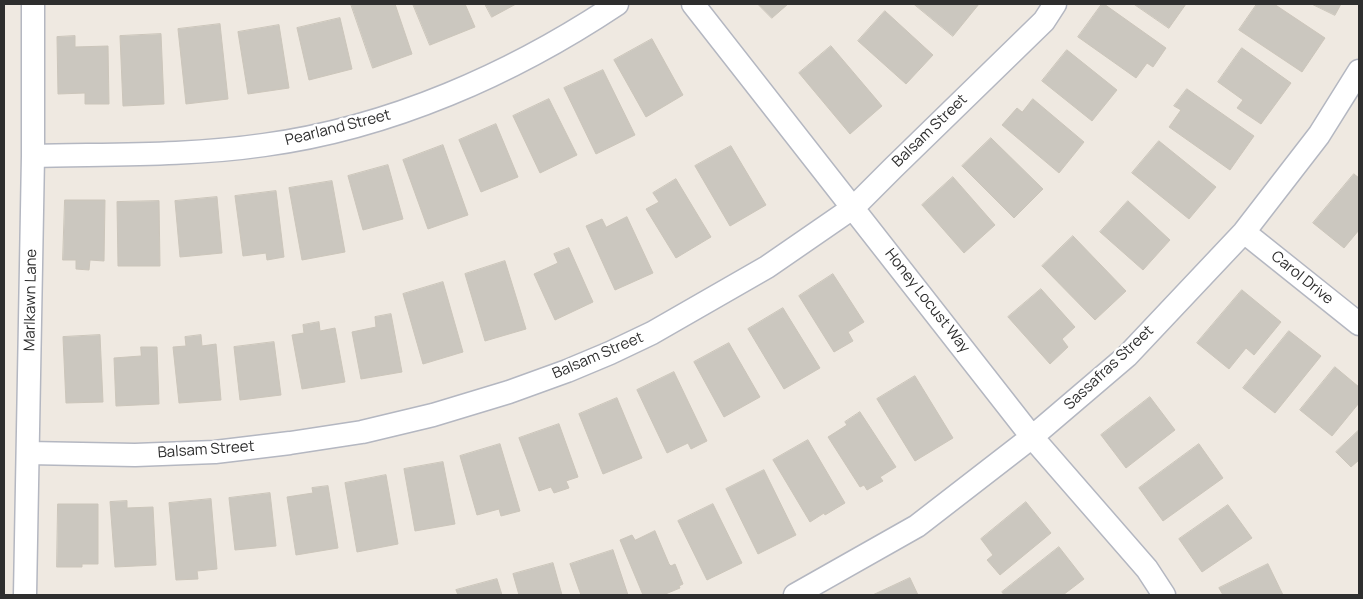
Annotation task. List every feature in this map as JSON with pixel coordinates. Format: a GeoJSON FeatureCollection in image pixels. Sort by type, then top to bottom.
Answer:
{"type":"FeatureCollection","features":[{"type":"Feature","properties":{"kind":"street","name":"Marlkawn Lane"},"geometry":{"type":"LineString","coordinates":[[25,595],[33,156],[33,4]]}},
{"type":"Feature","properties":{"kind":"street","name":"Pearland Street"},"geometry":{"type":"LineString","coordinates":[[33,156],[219,150],[265,145],[356,126],[404,111],[464,88],[527,57],[617,4]]}},
{"type":"Feature","properties":{"kind":"street","name":"Honey Locust Way"},"geometry":{"type":"LineString","coordinates":[[693,4],[854,207],[1032,437],[1147,569],[1164,595]]}},
{"type":"Feature","properties":{"kind":"street","name":"Balsam Street"},"geometry":{"type":"LineString","coordinates":[[28,453],[135,455],[215,452],[362,432],[509,392],[584,364],[652,333],[767,267],[854,207],[1044,22],[1055,4]]}},
{"type":"Feature","properties":{"kind":"street","name":"Sassafras Street"},"geometry":{"type":"LineString","coordinates":[[795,595],[917,526],[1032,437],[1127,356],[1244,232],[1319,134],[1359,71]]}},
{"type":"Feature","properties":{"kind":"street","name":"Carol Drive"},"geometry":{"type":"LineString","coordinates":[[1244,232],[1359,324]]}},
{"type":"Feature","properties":{"kind":"building"},"geometry":{"type":"Polygon","coordinates":[[[351,4],[395,4],[412,54],[373,68],[351,4]]]}},
{"type":"Feature","properties":{"kind":"building"},"geometry":{"type":"Polygon","coordinates":[[[413,4],[465,4],[475,27],[430,45],[413,4]]]}},
{"type":"Feature","properties":{"kind":"building"},"geometry":{"type":"Polygon","coordinates":[[[485,4],[516,4],[492,17],[485,4]]]}},
{"type":"Feature","properties":{"kind":"building"},"geometry":{"type":"Polygon","coordinates":[[[758,4],[788,4],[772,18],[758,4]]]}},
{"type":"Feature","properties":{"kind":"building"},"geometry":{"type":"Polygon","coordinates":[[[914,4],[979,4],[953,36],[914,4]]]}},
{"type":"Feature","properties":{"kind":"building"},"geometry":{"type":"Polygon","coordinates":[[[1102,4],[1166,48],[1153,67],[1147,63],[1136,78],[1078,37],[1102,4]]]}},
{"type":"Feature","properties":{"kind":"building"},"geometry":{"type":"Polygon","coordinates":[[[1134,4],[1186,4],[1169,28],[1134,4]]]}},
{"type":"Feature","properties":{"kind":"building"},"geometry":{"type":"Polygon","coordinates":[[[1257,4],[1274,4],[1325,38],[1302,72],[1239,30],[1257,4]]]}},
{"type":"Feature","properties":{"kind":"building"},"geometry":{"type":"Polygon","coordinates":[[[1312,4],[1341,4],[1335,15],[1312,4]]]}},
{"type":"Feature","properties":{"kind":"building"},"geometry":{"type":"Polygon","coordinates":[[[885,11],[933,55],[906,84],[858,41],[885,11]]]}},
{"type":"Feature","properties":{"kind":"building"},"geometry":{"type":"Polygon","coordinates":[[[340,18],[352,69],[309,80],[297,28],[340,18]]]}},
{"type":"Feature","properties":{"kind":"building"},"geometry":{"type":"Polygon","coordinates":[[[220,24],[228,99],[186,104],[178,29],[220,24]]]}},
{"type":"Feature","properties":{"kind":"building"},"geometry":{"type":"Polygon","coordinates":[[[279,25],[289,88],[248,94],[238,32],[279,25]]]}},
{"type":"Feature","properties":{"kind":"building"},"geometry":{"type":"Polygon","coordinates":[[[161,34],[164,104],[123,106],[120,36],[161,34]]]}},
{"type":"Feature","properties":{"kind":"building"},"geometry":{"type":"Polygon","coordinates":[[[75,36],[75,47],[108,46],[109,104],[85,104],[85,93],[58,94],[57,37],[75,36]]]}},
{"type":"Feature","properties":{"kind":"building"},"geometry":{"type":"Polygon","coordinates":[[[652,39],[683,95],[646,117],[614,60],[652,39]]]}},
{"type":"Feature","properties":{"kind":"building"},"geometry":{"type":"Polygon","coordinates":[[[831,46],[882,106],[850,134],[799,73],[831,46]]]}},
{"type":"Feature","properties":{"kind":"building"},"geometry":{"type":"Polygon","coordinates":[[[1242,48],[1291,83],[1261,124],[1237,108],[1243,100],[1218,82],[1242,48]]]}},
{"type":"Feature","properties":{"kind":"building"},"geometry":{"type":"Polygon","coordinates":[[[1067,50],[1117,90],[1092,121],[1042,81],[1067,50]]]}},
{"type":"Feature","properties":{"kind":"building"},"geometry":{"type":"Polygon","coordinates":[[[603,70],[635,135],[596,154],[564,88],[603,70]]]}},
{"type":"Feature","properties":{"kind":"building"},"geometry":{"type":"Polygon","coordinates":[[[1187,89],[1254,136],[1230,170],[1169,127],[1181,110],[1174,106],[1187,89]]]}},
{"type":"Feature","properties":{"kind":"building"},"geometry":{"type":"Polygon","coordinates":[[[549,99],[577,155],[540,173],[513,116],[549,99]]]}},
{"type":"Feature","properties":{"kind":"building"},"geometry":{"type":"Polygon","coordinates":[[[1033,99],[1084,142],[1059,173],[1002,125],[1017,108],[1022,112],[1033,99]]]}},
{"type":"Feature","properties":{"kind":"building"},"geometry":{"type":"Polygon","coordinates":[[[496,124],[518,177],[481,192],[459,140],[496,124]]]}},
{"type":"Feature","properties":{"kind":"building"},"geometry":{"type":"Polygon","coordinates":[[[991,138],[1043,189],[1014,218],[962,166],[991,138]]]}},
{"type":"Feature","properties":{"kind":"building"},"geometry":{"type":"Polygon","coordinates":[[[1159,141],[1216,187],[1189,219],[1132,173],[1159,141]]]}},
{"type":"Feature","properties":{"kind":"building"},"geometry":{"type":"Polygon","coordinates":[[[443,145],[468,215],[428,229],[403,160],[443,145]]]}},
{"type":"Feature","properties":{"kind":"building"},"geometry":{"type":"Polygon","coordinates":[[[731,146],[766,205],[730,226],[695,166],[731,146]]]}},
{"type":"Feature","properties":{"kind":"building"},"geometry":{"type":"Polygon","coordinates":[[[388,165],[403,219],[363,230],[348,176],[388,165]]]}},
{"type":"Feature","properties":{"kind":"building"},"geometry":{"type":"Polygon","coordinates":[[[1354,174],[1359,178],[1359,230],[1344,248],[1313,223],[1354,174]]]}},
{"type":"Feature","properties":{"kind":"building"},"geometry":{"type":"Polygon","coordinates":[[[953,177],[995,225],[964,253],[922,205],[953,177]]]}},
{"type":"Feature","properties":{"kind":"building"},"geometry":{"type":"Polygon","coordinates":[[[676,179],[711,237],[676,258],[646,209],[659,202],[653,193],[676,179]]]}},
{"type":"Feature","properties":{"kind":"building"},"geometry":{"type":"Polygon","coordinates":[[[332,181],[345,252],[302,260],[289,188],[332,181]]]}},
{"type":"Feature","properties":{"kind":"building"},"geometry":{"type":"Polygon","coordinates":[[[276,191],[284,257],[267,260],[266,253],[243,256],[235,196],[276,191]]]}},
{"type":"Feature","properties":{"kind":"building"},"geometry":{"type":"Polygon","coordinates":[[[217,197],[222,253],[180,257],[175,201],[217,197]]]}},
{"type":"Feature","properties":{"kind":"building"},"geometry":{"type":"Polygon","coordinates":[[[65,200],[105,200],[104,261],[90,260],[89,270],[76,269],[76,260],[63,260],[65,200]]]}},
{"type":"Feature","properties":{"kind":"building"},"geometry":{"type":"Polygon","coordinates":[[[159,201],[160,266],[118,266],[117,202],[159,201]]]}},
{"type":"Feature","properties":{"kind":"building"},"geometry":{"type":"Polygon","coordinates":[[[1128,201],[1170,240],[1143,270],[1100,232],[1128,201]]]}},
{"type":"Feature","properties":{"kind":"building"},"geometry":{"type":"Polygon","coordinates":[[[627,217],[653,273],[615,290],[586,226],[602,219],[606,227],[627,217]]]}},
{"type":"Feature","properties":{"kind":"building"},"geometry":{"type":"Polygon","coordinates":[[[1073,236],[1126,291],[1095,320],[1042,266],[1073,236]]]}},
{"type":"Feature","properties":{"kind":"building"},"geometry":{"type":"Polygon","coordinates":[[[569,248],[593,302],[555,320],[534,274],[558,263],[554,254],[569,248]]]}},
{"type":"Feature","properties":{"kind":"building"},"geometry":{"type":"Polygon","coordinates":[[[505,261],[526,329],[485,341],[465,274],[505,261]]]}},
{"type":"Feature","properties":{"kind":"building"},"geometry":{"type":"Polygon","coordinates":[[[833,274],[864,322],[848,332],[853,341],[834,352],[799,296],[833,274]]]}},
{"type":"Feature","properties":{"kind":"building"},"geometry":{"type":"Polygon","coordinates":[[[443,282],[463,352],[423,364],[403,294],[443,282]]]}},
{"type":"Feature","properties":{"kind":"building"},"geometry":{"type":"Polygon","coordinates":[[[1041,289],[1075,327],[1062,339],[1068,347],[1050,364],[1008,317],[1041,289]]]}},
{"type":"Feature","properties":{"kind":"building"},"geometry":{"type":"Polygon","coordinates":[[[1242,290],[1281,322],[1254,355],[1246,348],[1229,369],[1197,343],[1242,290]]]}},
{"type":"Feature","properties":{"kind":"building"},"geometry":{"type":"Polygon","coordinates":[[[783,308],[820,368],[784,389],[748,329],[783,308]]]}},
{"type":"Feature","properties":{"kind":"building"},"geometry":{"type":"Polygon","coordinates":[[[391,314],[402,372],[361,379],[352,332],[376,327],[375,317],[391,314]]]}},
{"type":"Feature","properties":{"kind":"building"},"geometry":{"type":"Polygon","coordinates":[[[319,322],[320,331],[335,328],[345,382],[302,389],[292,335],[304,333],[303,325],[319,322]]]}},
{"type":"Feature","properties":{"kind":"building"},"geometry":{"type":"Polygon","coordinates":[[[1289,331],[1321,356],[1275,413],[1243,388],[1289,331]]]}},
{"type":"Feature","properties":{"kind":"building"},"geometry":{"type":"Polygon","coordinates":[[[100,335],[103,402],[66,403],[63,337],[100,335]]]}},
{"type":"Feature","properties":{"kind":"building"},"geometry":{"type":"Polygon","coordinates":[[[201,335],[202,346],[216,344],[221,400],[179,403],[173,347],[186,346],[185,337],[201,335]]]}},
{"type":"Feature","properties":{"kind":"building"},"geometry":{"type":"Polygon","coordinates":[[[274,342],[281,395],[240,400],[234,347],[274,342]]]}},
{"type":"Feature","properties":{"kind":"building"},"geometry":{"type":"Polygon","coordinates":[[[729,343],[760,397],[724,417],[694,362],[729,343]]]}},
{"type":"Feature","properties":{"kind":"building"},"geometry":{"type":"Polygon","coordinates":[[[141,347],[157,347],[159,404],[116,406],[114,358],[141,356],[141,347]]]}},
{"type":"Feature","properties":{"kind":"building"},"geometry":{"type":"Polygon","coordinates":[[[1335,367],[1359,387],[1359,403],[1332,436],[1300,410],[1335,367]]]}},
{"type":"Feature","properties":{"kind":"building"},"geometry":{"type":"Polygon","coordinates":[[[674,372],[707,441],[691,449],[688,443],[667,453],[637,390],[674,372]]]}},
{"type":"Feature","properties":{"kind":"building"},"geometry":{"type":"Polygon","coordinates":[[[915,376],[953,438],[915,461],[877,399],[915,376]]]}},
{"type":"Feature","properties":{"kind":"building"},"geometry":{"type":"Polygon","coordinates":[[[1150,397],[1175,430],[1126,468],[1101,435],[1150,397]]]}},
{"type":"Feature","properties":{"kind":"building"},"geometry":{"type":"Polygon","coordinates":[[[617,398],[642,458],[603,474],[579,414],[617,398]]]}},
{"type":"Feature","properties":{"kind":"building"},"geometry":{"type":"Polygon","coordinates":[[[860,412],[896,467],[880,477],[883,481],[867,490],[864,485],[860,487],[828,437],[847,425],[845,422],[860,412]]]}},
{"type":"Feature","properties":{"kind":"building"},"geometry":{"type":"Polygon","coordinates":[[[559,424],[578,477],[566,481],[569,488],[554,493],[551,487],[539,491],[519,438],[559,424]]]}},
{"type":"Feature","properties":{"kind":"building"},"geometry":{"type":"Polygon","coordinates":[[[1359,430],[1359,460],[1351,467],[1336,452],[1359,430]]]}},
{"type":"Feature","properties":{"kind":"building"},"geometry":{"type":"Polygon","coordinates":[[[808,440],[845,503],[810,522],[773,460],[808,440]]]}},
{"type":"Feature","properties":{"kind":"building"},"geometry":{"type":"Polygon","coordinates":[[[500,444],[520,511],[501,516],[499,509],[477,515],[460,456],[500,444]]]}},
{"type":"Feature","properties":{"kind":"building"},"geometry":{"type":"Polygon","coordinates":[[[1199,444],[1223,478],[1163,521],[1139,488],[1199,444]]]}},
{"type":"Feature","properties":{"kind":"building"},"geometry":{"type":"Polygon","coordinates":[[[443,462],[455,524],[415,531],[404,469],[443,462]]]}},
{"type":"Feature","properties":{"kind":"building"},"geometry":{"type":"Polygon","coordinates":[[[764,470],[796,535],[758,554],[726,489],[764,470]]]}},
{"type":"Feature","properties":{"kind":"building"},"geometry":{"type":"Polygon","coordinates":[[[386,475],[398,544],[357,552],[345,483],[386,475]]]}},
{"type":"Feature","properties":{"kind":"building"},"geometry":{"type":"Polygon","coordinates":[[[328,486],[338,548],[296,555],[287,497],[313,493],[312,488],[328,486]]]}},
{"type":"Feature","properties":{"kind":"building"},"geometry":{"type":"Polygon","coordinates":[[[270,493],[276,546],[235,550],[229,498],[270,493]]]}},
{"type":"Feature","properties":{"kind":"building"},"geometry":{"type":"Polygon","coordinates":[[[211,499],[217,569],[197,571],[198,579],[176,580],[169,503],[211,499]]]}},
{"type":"Feature","properties":{"kind":"building"},"geometry":{"type":"Polygon","coordinates":[[[127,501],[127,508],[153,507],[156,565],[115,567],[110,502],[127,501]]]}},
{"type":"Feature","properties":{"kind":"building"},"geometry":{"type":"Polygon","coordinates":[[[1026,502],[1051,533],[1000,575],[987,560],[993,555],[981,539],[1026,502]]]}},
{"type":"Feature","properties":{"kind":"building"},"geometry":{"type":"Polygon","coordinates":[[[58,504],[98,504],[98,564],[82,564],[82,567],[57,567],[58,504]]]}},
{"type":"Feature","properties":{"kind":"building"},"geometry":{"type":"Polygon","coordinates":[[[713,504],[742,563],[707,580],[678,521],[713,504]]]}},
{"type":"Feature","properties":{"kind":"building"},"geometry":{"type":"Polygon","coordinates":[[[1228,505],[1252,538],[1202,572],[1179,539],[1228,505]]]}},
{"type":"Feature","properties":{"kind":"building"},"geometry":{"type":"Polygon","coordinates":[[[655,531],[669,564],[671,566],[675,564],[683,584],[679,586],[680,588],[663,595],[643,595],[620,540],[632,535],[635,540],[655,531]]]}},
{"type":"Feature","properties":{"kind":"building"},"geometry":{"type":"Polygon","coordinates":[[[1059,547],[1084,579],[1063,595],[1004,595],[1002,592],[1059,547]]]}},
{"type":"Feature","properties":{"kind":"building"},"geometry":{"type":"Polygon","coordinates":[[[613,550],[628,595],[581,595],[570,564],[613,550]]]}},
{"type":"Feature","properties":{"kind":"building"},"geometry":{"type":"Polygon","coordinates":[[[553,563],[562,595],[519,595],[513,574],[553,563]]]}},
{"type":"Feature","properties":{"kind":"building"},"geometry":{"type":"Polygon","coordinates":[[[1268,564],[1283,595],[1223,595],[1219,588],[1268,564]]]}},
{"type":"Feature","properties":{"kind":"building"},"geometry":{"type":"Polygon","coordinates":[[[910,578],[918,595],[873,595],[910,578]]]}},
{"type":"Feature","properties":{"kind":"building"},"geometry":{"type":"Polygon","coordinates":[[[497,579],[502,595],[458,595],[456,590],[497,579]]]}}]}
